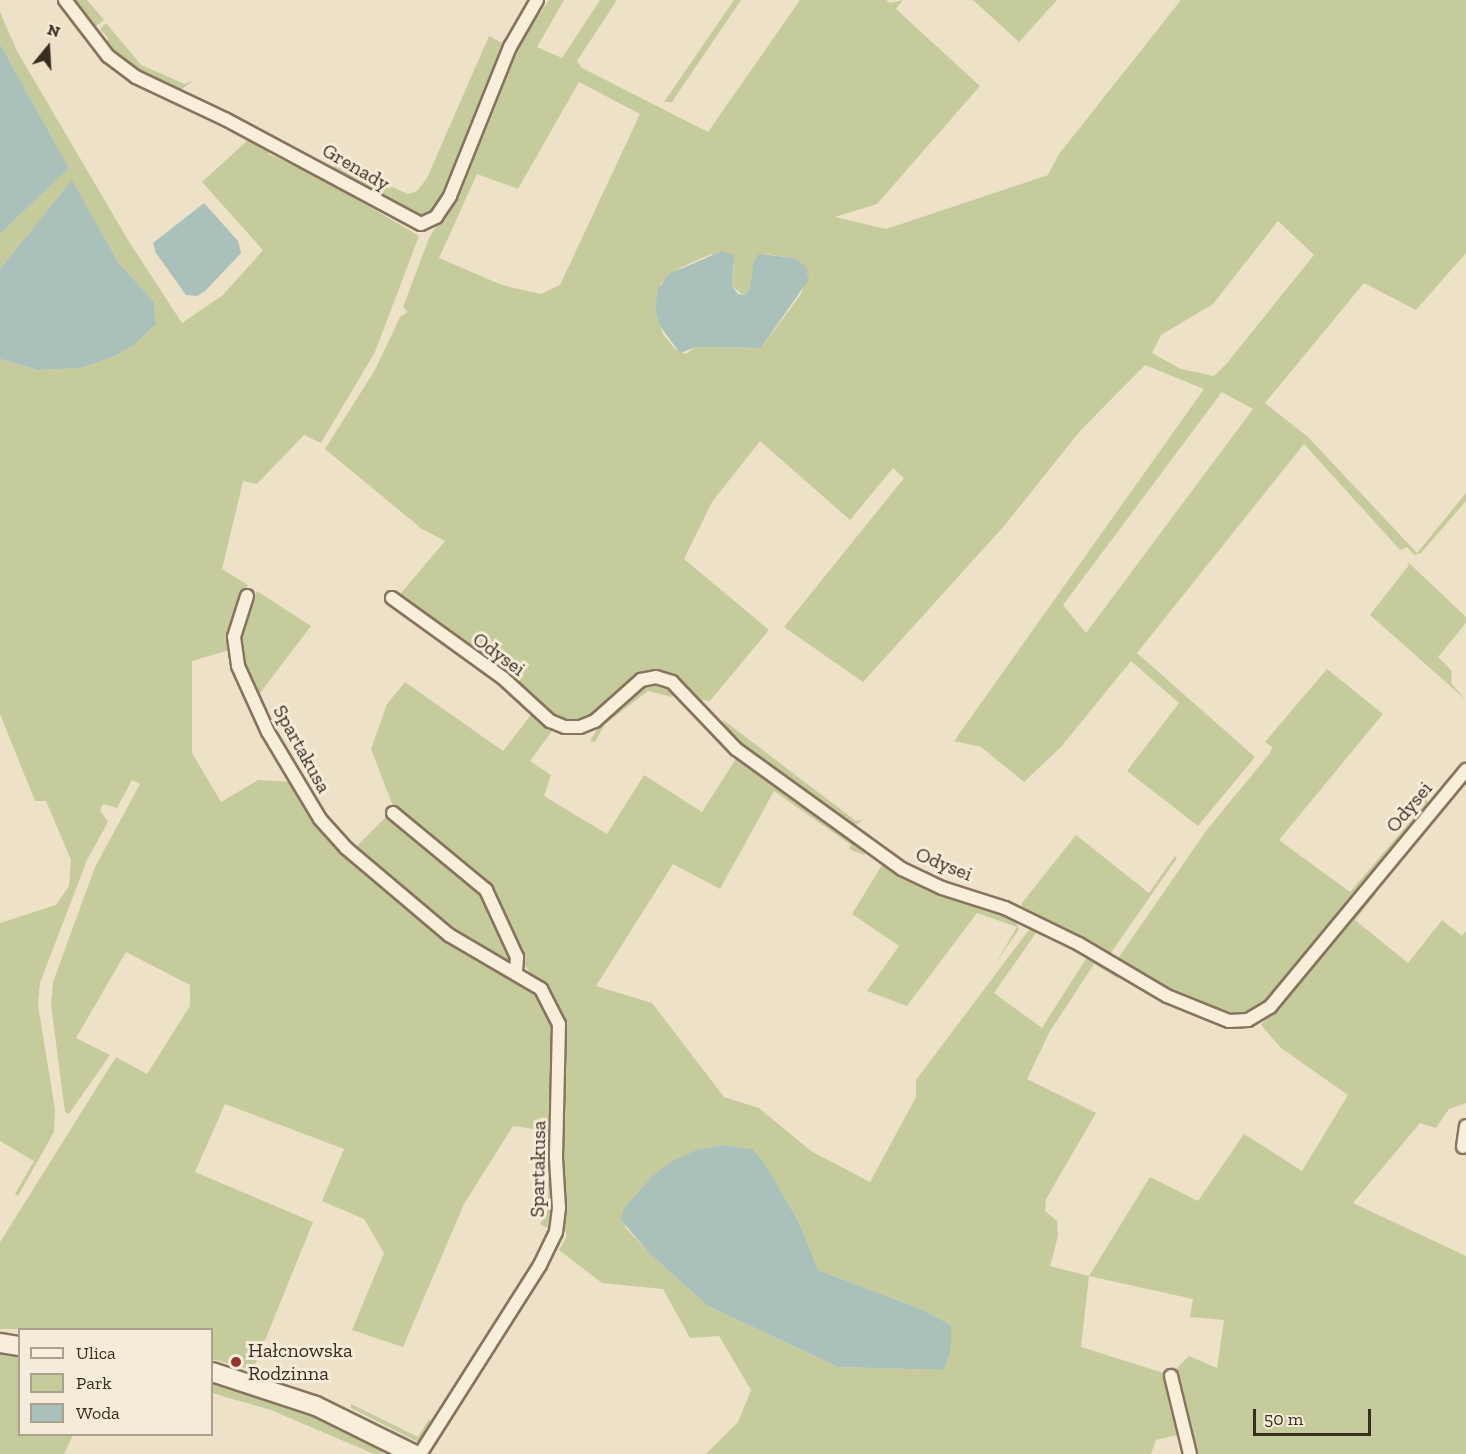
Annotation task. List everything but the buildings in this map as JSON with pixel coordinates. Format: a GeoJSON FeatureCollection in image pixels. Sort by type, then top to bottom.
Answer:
{"type":"FeatureCollection","features":[{"type":"Feature","properties":{"kind":"street","name":"Grenady"},"geometry":{"type":"LineString","coordinates":[[65,0],[108,56],[136,77],[225,119],[421,224],[436,217],[450,196],[510,47],[537,0]]}},
{"type":"Feature","properties":{"kind":"street","name":"Spartakusa"},"geometry":{"type":"LineString","coordinates":[[247,596],[234,637],[238,666],[268,732],[320,819],[346,848],[449,935],[516,972],[541,989],[559,1024],[559,1220],[545,1256],[420,1454]]}},
{"type":"Feature","properties":{"kind":"street","name":"Odysei"},"geometry":{"type":"LineString","coordinates":[[392,598],[503,678],[550,721],[565,727],[580,727],[595,721],[641,680],[656,677],[672,682],[736,749],[902,869],[934,885],[1005,908],[1079,944],[1167,996],[1229,1021],[1254,1018],[1273,1004],[1466,770]]}},
{"type":"Feature","properties":{"kind":"street"},"geometry":{"type":"LineString","coordinates":[[393,813],[486,890],[517,957],[516,972]]}},
{"type":"Feature","properties":{"kind":"street"},"geometry":{"type":"LineString","coordinates":[[1463,1147],[1466,1126]]}},
{"type":"Feature","properties":{"kind":"street"},"geometry":{"type":"LineString","coordinates":[[0,1343],[18,1346]]}},
{"type":"Feature","properties":{"kind":"street"},"geometry":{"type":"LineString","coordinates":[[213,1372],[316,1406],[413,1454]]}},
{"type":"Feature","properties":{"kind":"street"},"geometry":{"type":"LineString","coordinates":[[1171,1376],[1190,1454]]}},
{"type":"Feature","properties":{"kind":"green space"},"geometry":{"type":"Polygon","coordinates":[[[71,0],[87,0],[104,20],[93,28],[71,0]]]}},
{"type":"Feature","properties":{"kind":"green space"},"geometry":{"type":"Polygon","coordinates":[[[549,0],[564,0],[537,47],[562,58],[600,0],[617,0],[577,61],[582,68],[708,132],[800,0],[886,0],[890,3],[903,0],[896,9],[980,86],[877,204],[835,217],[886,229],[1048,175],[1059,154],[1181,0],[1466,0],[1466,253],[1416,310],[1364,283],[1265,403],[1308,437],[1417,553],[1466,493],[1466,501],[1421,553],[1414,555],[1407,547],[1400,550],[1304,444],[1137,653],[1255,757],[1198,826],[1127,771],[1179,703],[1131,661],[1061,747],[1024,782],[981,747],[954,741],[1204,389],[1145,365],[1080,431],[1005,525],[863,682],[784,627],[904,478],[893,468],[850,520],[760,441],[712,502],[684,559],[769,630],[710,701],[702,700],[673,678],[640,674],[596,714],[577,723],[558,721],[397,598],[445,541],[422,529],[325,449],[375,370],[400,317],[408,312],[403,307],[429,238],[445,213],[512,54],[549,0]],[[579,82],[518,189],[477,174],[439,258],[502,285],[541,294],[560,285],[640,114],[579,82]],[[1278,221],[1213,304],[1161,335],[1152,353],[1181,369],[1214,376],[1314,255],[1278,221]],[[711,254],[682,267],[661,283],[655,309],[663,334],[675,349],[686,354],[695,347],[761,348],[801,294],[808,273],[795,258],[765,254],[751,289],[743,295],[732,286],[734,264],[711,254]],[[1222,392],[1063,605],[1086,633],[1253,409],[1222,392]]]}},
{"type":"Feature","properties":{"kind":"green space"},"geometry":{"type":"Polygon","coordinates":[[[734,0],[741,0],[672,102],[664,102],[734,0]]]}},
{"type":"Feature","properties":{"kind":"green space"},"geometry":{"type":"Polygon","coordinates":[[[973,0],[1057,0],[1019,42],[973,0]]]}},
{"type":"Feature","properties":{"kind":"green space"},"geometry":{"type":"Polygon","coordinates":[[[0,12],[17,51],[128,240],[182,323],[223,295],[263,250],[202,182],[249,139],[266,148],[269,154],[319,177],[419,236],[375,352],[321,443],[304,435],[257,484],[243,481],[222,569],[248,585],[232,619],[229,650],[192,661],[192,753],[221,802],[258,780],[292,782],[372,874],[534,987],[556,1025],[551,1230],[540,1224],[548,1209],[549,1131],[513,1126],[464,1204],[403,1347],[352,1330],[384,1253],[364,1219],[322,1201],[344,1149],[225,1104],[195,1172],[313,1222],[253,1370],[213,1359],[213,1328],[0,1329],[0,1242],[116,1057],[147,1074],[190,1006],[190,985],[126,952],[76,1038],[110,1055],[69,1114],[65,1112],[51,1005],[53,982],[95,867],[140,784],[132,780],[117,808],[103,804],[100,810],[108,822],[87,860],[40,983],[38,1005],[55,1109],[54,1132],[18,1196],[15,1194],[34,1161],[0,1141],[0,923],[56,905],[69,886],[71,860],[46,801],[35,801],[0,714],[0,359],[38,370],[80,368],[134,345],[156,324],[154,302],[118,262],[72,181],[0,269],[0,234],[69,168],[0,44],[0,12]]]}},
{"type":"Feature","properties":{"kind":"green space"},"geometry":{"type":"Polygon","coordinates":[[[106,23],[141,65],[185,84],[194,80],[182,89],[146,77],[106,46],[108,38],[100,29],[106,23]]]}},
{"type":"Feature","properties":{"kind":"green space"},"geometry":{"type":"Polygon","coordinates":[[[489,36],[506,45],[444,193],[432,210],[418,217],[409,214],[331,169],[339,163],[408,194],[417,191],[427,178],[489,36]]]}},
{"type":"Feature","properties":{"kind":"green space"},"geometry":{"type":"Polygon","coordinates":[[[1408,562],[1466,617],[1466,623],[1438,657],[1452,671],[1451,683],[1466,700],[1370,615],[1409,565],[1408,562]]]}},
{"type":"Feature","properties":{"kind":"green space"},"geometry":{"type":"Polygon","coordinates":[[[257,591],[311,626],[257,697],[243,669],[239,639],[243,615],[257,591]]]}},
{"type":"Feature","properties":{"kind":"green space"},"geometry":{"type":"Polygon","coordinates":[[[1327,669],[1383,714],[1279,840],[1350,892],[1425,804],[1423,796],[1426,791],[1428,806],[1269,1001],[1247,1015],[1231,1016],[1196,1006],[1118,961],[1119,957],[1206,831],[1270,753],[1272,747],[1265,742],[1327,669]]]}},
{"type":"Feature","properties":{"kind":"green space"},"geometry":{"type":"Polygon","coordinates":[[[405,682],[503,751],[534,711],[555,727],[530,761],[551,775],[544,796],[607,834],[644,775],[702,812],[737,757],[867,850],[864,855],[849,849],[851,845],[774,791],[720,889],[673,864],[596,986],[652,1003],[724,1097],[759,1108],[811,1151],[870,1182],[916,1097],[916,1080],[1028,931],[1038,928],[1054,935],[1052,940],[1036,933],[994,993],[1042,1028],[1087,957],[1064,946],[1067,943],[1114,971],[1119,979],[1094,964],[1049,1033],[1027,1079],[1096,1113],[1046,1199],[1045,1211],[1057,1221],[1058,1236],[1050,1266],[1089,1276],[1081,1347],[1167,1374],[1182,1434],[1156,1440],[1151,1454],[706,1454],[738,1422],[751,1390],[719,1336],[690,1338],[663,1289],[602,1283],[559,1250],[567,1236],[562,1220],[562,1024],[523,962],[501,911],[394,809],[371,749],[387,704],[405,682]],[[723,1145],[696,1150],[651,1177],[624,1208],[625,1227],[649,1253],[708,1306],[838,1367],[944,1370],[951,1350],[951,1325],[923,1310],[818,1270],[800,1224],[765,1164],[753,1149],[723,1145]]]}},
{"type":"Feature","properties":{"kind":"green space"},"geometry":{"type":"Polygon","coordinates":[[[654,682],[666,684],[674,693],[672,697],[648,691],[605,724],[595,742],[590,741],[604,718],[646,684],[654,682]]]}},
{"type":"Feature","properties":{"kind":"green space"},"geometry":{"type":"Polygon","coordinates":[[[722,719],[856,821],[864,819],[852,828],[737,744],[722,719]]]}},
{"type":"Feature","properties":{"kind":"green space"},"geometry":{"type":"Polygon","coordinates":[[[389,814],[484,893],[512,958],[510,962],[472,947],[354,849],[389,814]]]}},
{"type":"Feature","properties":{"kind":"green space"},"geometry":{"type":"Polygon","coordinates":[[[1076,835],[1149,893],[1175,856],[1177,858],[1108,957],[1021,911],[1022,903],[1076,835]]]}},
{"type":"Feature","properties":{"kind":"green space"},"geometry":{"type":"Polygon","coordinates":[[[882,865],[1015,919],[1019,929],[995,964],[1017,927],[977,913],[907,1006],[867,991],[899,946],[852,914],[882,865]]]}},
{"type":"Feature","properties":{"kind":"green space"},"geometry":{"type":"Polygon","coordinates":[[[1369,890],[1376,894],[1355,920],[1408,963],[1442,920],[1462,936],[1466,931],[1466,1103],[1449,1109],[1436,1128],[1420,1123],[1353,1203],[1466,1256],[1466,1454],[1195,1454],[1173,1372],[1189,1356],[1217,1368],[1224,1320],[1190,1317],[1193,1299],[1089,1276],[1150,1177],[1198,1201],[1244,1134],[1302,1171],[1348,1095],[1281,1048],[1261,1025],[1369,890]]]}},
{"type":"Feature","properties":{"kind":"green space"},"geometry":{"type":"Polygon","coordinates":[[[0,1351],[18,1353],[18,1436],[73,1436],[64,1454],[0,1454],[0,1351]]]}},
{"type":"Feature","properties":{"kind":"green space"},"geometry":{"type":"Polygon","coordinates":[[[213,1383],[303,1410],[376,1444],[383,1454],[374,1454],[271,1410],[213,1393],[213,1383]]]}},
{"type":"Feature","properties":{"kind":"green space"},"geometry":{"type":"Polygon","coordinates":[[[351,1404],[418,1437],[429,1419],[432,1426],[418,1442],[351,1408],[351,1404]]]}},
{"type":"Feature","properties":{"kind":"water"},"geometry":{"type":"Polygon","coordinates":[[[0,44],[69,168],[0,234],[0,44]]]}},
{"type":"Feature","properties":{"kind":"water"},"geometry":{"type":"Polygon","coordinates":[[[72,180],[118,262],[154,302],[156,324],[134,345],[114,356],[80,368],[38,370],[0,359],[0,269],[72,180]]]}},
{"type":"Feature","properties":{"kind":"water"},"geometry":{"type":"Polygon","coordinates":[[[204,203],[238,241],[241,253],[205,291],[197,296],[186,295],[156,253],[153,243],[204,203]]]}},
{"type":"Feature","properties":{"kind":"water"},"geometry":{"type":"Polygon","coordinates":[[[722,251],[734,255],[732,286],[738,294],[744,295],[750,289],[754,260],[759,254],[795,258],[806,267],[809,279],[761,348],[696,347],[680,353],[660,326],[655,309],[658,289],[669,274],[722,251]]]}},
{"type":"Feature","properties":{"kind":"water"},"geometry":{"type":"Polygon","coordinates":[[[723,1145],[753,1149],[765,1164],[800,1224],[818,1270],[923,1310],[951,1325],[951,1350],[944,1370],[838,1367],[708,1306],[649,1253],[621,1220],[624,1208],[651,1177],[671,1162],[696,1150],[723,1145]]]}},
{"type":"Feature","properties":{"kind":"place","name":"Hałcnowska Rodzinna"},"geometry":{"type":"Point","coordinates":[236,1362]}}]}
